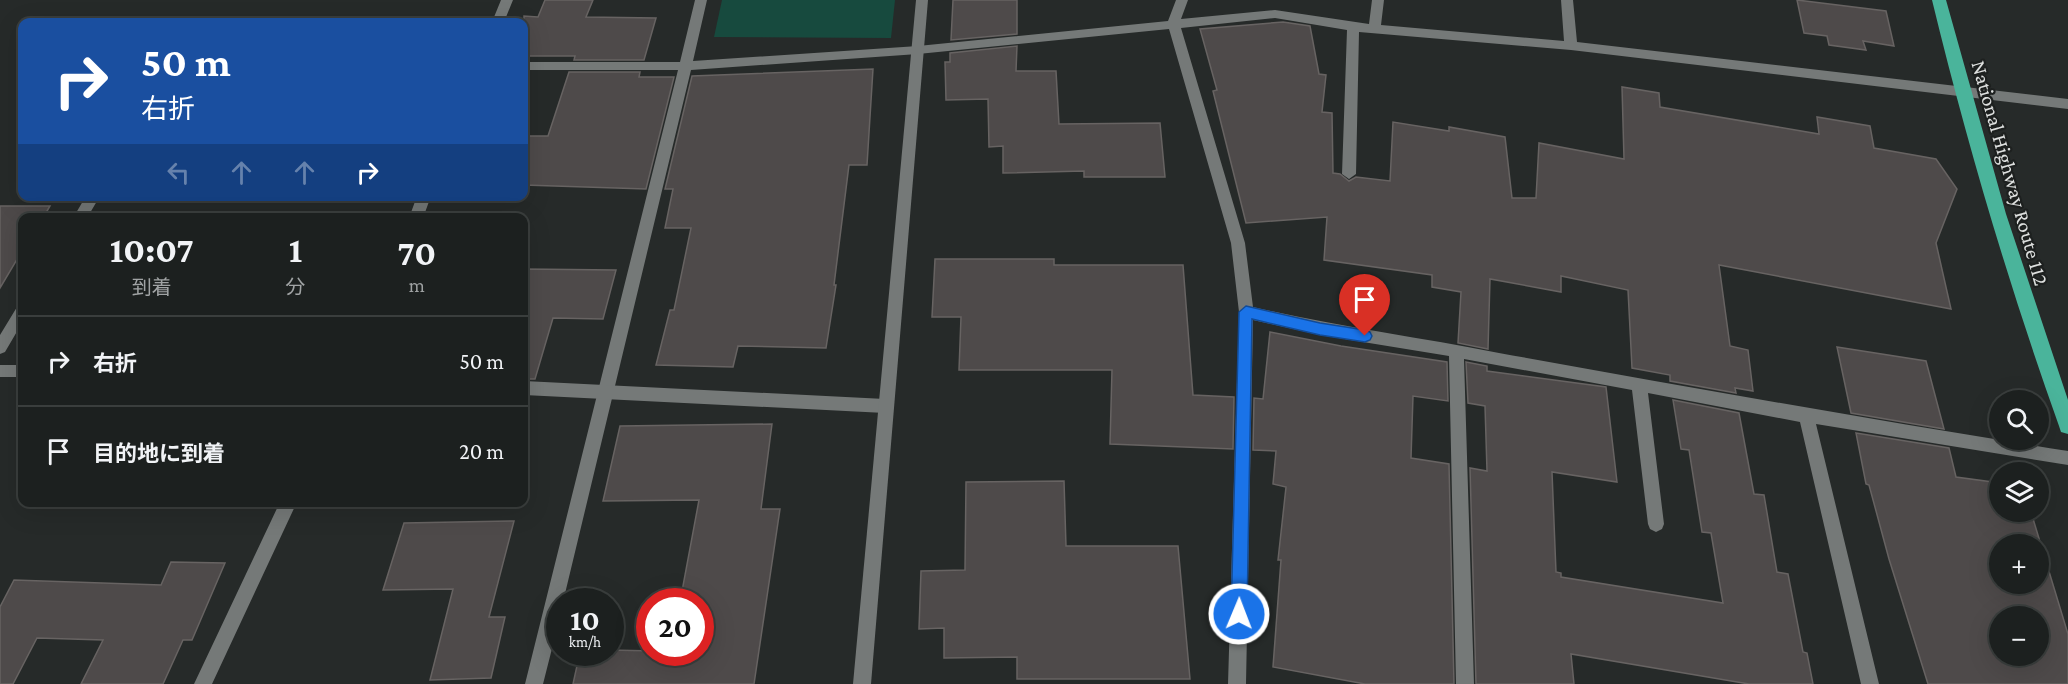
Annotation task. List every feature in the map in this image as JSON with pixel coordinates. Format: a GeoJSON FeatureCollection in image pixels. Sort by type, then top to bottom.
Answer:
{"type":"FeatureCollection","features":[{"type":"Feature","properties":{"kind":"highway","name":"National Highway Route 112"},"geometry":{"type":"LineString","coordinates":[[1939,0],[1961,92],[2035,334],[2068,426]]}},
{"type":"Feature","properties":{"kind":"street"},"geometry":{"type":"LineString","coordinates":[[500,18],[507,0]]}},
{"type":"Feature","properties":{"kind":"street"},"geometry":{"type":"LineString","coordinates":[[534,684],[701,0]]}},
{"type":"Feature","properties":{"kind":"street"},"geometry":{"type":"LineString","coordinates":[[862,684],[922,0]]}},
{"type":"Feature","properties":{"kind":"street"},"geometry":{"type":"LineString","coordinates":[[1182,0],[1173,23],[1238,243],[1246,312],[1237,684]]}},
{"type":"Feature","properties":{"kind":"street"},"geometry":{"type":"LineString","coordinates":[[1374,29],[1378,0]]}},
{"type":"Feature","properties":{"kind":"street"},"geometry":{"type":"LineString","coordinates":[[1567,0],[1571,46]]}},
{"type":"Feature","properties":{"kind":"street"},"geometry":{"type":"LineString","coordinates":[[528,66],[685,66],[918,50],[1275,14],[1353,27],[1571,46],[2068,104]]}},
{"type":"Feature","properties":{"kind":"street"},"geometry":{"type":"LineString","coordinates":[[1349,174],[1353,27]]}},
{"type":"Feature","properties":{"kind":"street"},"geometry":{"type":"LineString","coordinates":[[1246,312],[1320,329],[1456,351],[1806,416],[2068,458]]}},
{"type":"Feature","properties":{"kind":"street"},"geometry":{"type":"LineString","coordinates":[[0,348],[18,318]]}},
{"type":"Feature","properties":{"kind":"street"},"geometry":{"type":"LineString","coordinates":[[1456,351],[1465,684]]}},
{"type":"Feature","properties":{"kind":"street"},"geometry":{"type":"LineString","coordinates":[[0,371],[18,371]]}},
{"type":"Feature","properties":{"kind":"street"},"geometry":{"type":"LineString","coordinates":[[1639,385],[1656,524]]}},
{"type":"Feature","properties":{"kind":"street"},"geometry":{"type":"LineString","coordinates":[[528,388],[885,406]]}},
{"type":"Feature","properties":{"kind":"street"},"geometry":{"type":"LineString","coordinates":[[1806,416],[1870,684]]}},
{"type":"Feature","properties":{"kind":"street"},"geometry":{"type":"LineString","coordinates":[[203,684],[287,507]]}},
{"type":"Feature","properties":{"kind":"green space"},"geometry":{"type":"Polygon","coordinates":[[[722,0],[895,0],[891,38],[714,37],[722,0]]]}},
{"type":"Feature","properties":{"kind":"building"},"geometry":{"type":"Polygon","coordinates":[[[545,0],[593,0],[586,17],[656,18],[644,60],[574,60],[575,56],[528,56],[528,18],[524,16],[538,17],[545,0]]]}},
{"type":"Feature","properties":{"kind":"building"},"geometry":{"type":"Polygon","coordinates":[[[953,0],[1017,0],[1017,34],[951,40],[953,0]]]}},
{"type":"Feature","properties":{"kind":"building"},"geometry":{"type":"Polygon","coordinates":[[[1797,0],[1886,11],[1894,46],[1863,41],[1866,50],[1829,45],[1827,36],[1804,33],[1797,0]]]}},
{"type":"Feature","properties":{"kind":"building"},"geometry":{"type":"Polygon","coordinates":[[[1283,22],[1310,26],[1319,74],[1326,75],[1322,112],[1332,113],[1333,173],[1340,174],[1349,181],[1356,177],[1390,181],[1393,122],[1449,131],[1449,127],[1505,137],[1512,198],[1536,198],[1539,143],[1624,159],[1622,87],[1659,93],[1660,107],[1819,134],[1817,117],[1870,126],[1874,148],[1936,159],[1957,189],[1936,243],[1951,309],[1719,265],[1730,346],[1748,350],[1753,391],[1735,388],[1736,393],[1670,381],[1670,375],[1632,368],[1628,290],[1561,276],[1561,292],[1490,279],[1488,349],[1458,343],[1461,292],[1432,287],[1432,275],[1324,260],[1327,217],[1246,223],[1213,91],[1217,90],[1200,29],[1283,22]]]}},
{"type":"Feature","properties":{"kind":"building"},"geometry":{"type":"Polygon","coordinates":[[[1017,46],[1016,71],[1056,71],[1059,124],[1160,123],[1165,177],[1084,177],[1084,171],[1003,173],[1003,146],[989,147],[988,99],[946,100],[945,62],[950,62],[950,53],[1017,46]]]}},
{"type":"Feature","properties":{"kind":"building"},"geometry":{"type":"Polygon","coordinates":[[[873,69],[867,165],[849,165],[834,285],[836,285],[826,348],[738,346],[733,367],[656,365],[670,310],[674,310],[691,228],[665,228],[673,189],[665,189],[692,76],[873,69]]]}},
{"type":"Feature","properties":{"kind":"building"},"geometry":{"type":"Polygon","coordinates":[[[569,72],[640,72],[639,77],[674,77],[646,189],[528,185],[528,136],[548,136],[569,72]]]}},
{"type":"Feature","properties":{"kind":"building"},"geometry":{"type":"Polygon","coordinates":[[[0,206],[50,206],[46,213],[18,213],[18,258],[0,288],[0,206]]]}},
{"type":"Feature","properties":{"kind":"building"},"geometry":{"type":"Polygon","coordinates":[[[935,259],[1054,259],[1054,265],[1183,265],[1193,395],[1234,397],[1233,449],[1110,444],[1112,370],[959,370],[961,317],[932,317],[935,259]]]}},
{"type":"Feature","properties":{"kind":"building"},"geometry":{"type":"Polygon","coordinates":[[[528,269],[616,270],[603,319],[553,318],[535,379],[528,379],[528,269]]]}},
{"type":"Feature","properties":{"kind":"building"},"geometry":{"type":"Polygon","coordinates":[[[1270,332],[1341,346],[1447,362],[1448,401],[1413,396],[1411,458],[1449,464],[1454,684],[1365,684],[1273,667],[1281,560],[1278,560],[1286,487],[1273,484],[1276,451],[1253,450],[1254,398],[1263,399],[1270,332]]]}},
{"type":"Feature","properties":{"kind":"building"},"geometry":{"type":"Polygon","coordinates":[[[1837,347],[1926,361],[1944,429],[1851,413],[1837,347]]]}},
{"type":"Feature","properties":{"kind":"building"},"geometry":{"type":"Polygon","coordinates":[[[1466,362],[1487,366],[1487,371],[1606,387],[1617,482],[1552,472],[1556,572],[1561,573],[1561,577],[1723,603],[1711,533],[1702,532],[1689,450],[1681,449],[1673,400],[1739,413],[1754,494],[1764,495],[1777,572],[1788,574],[1803,652],[1807,653],[1813,684],[1749,684],[1571,654],[1574,684],[1476,684],[1470,468],[1487,471],[1485,406],[1468,403],[1466,362]]]}},
{"type":"Feature","properties":{"kind":"building"},"geometry":{"type":"Polygon","coordinates":[[[772,424],[761,509],[780,509],[754,684],[573,684],[577,666],[624,666],[624,650],[636,651],[636,666],[714,666],[714,588],[683,588],[699,500],[603,501],[620,426],[772,424]]]}},
{"type":"Feature","properties":{"kind":"building"},"geometry":{"type":"Polygon","coordinates":[[[1856,433],[1949,448],[1956,477],[1989,482],[1989,522],[2034,522],[2038,534],[1989,534],[1989,594],[2049,594],[2049,571],[2068,634],[2068,684],[1928,684],[1889,559],[1869,485],[1866,484],[1856,433]]]}},
{"type":"Feature","properties":{"kind":"building"},"geometry":{"type":"Polygon","coordinates":[[[1064,481],[1066,546],[1178,546],[1190,679],[1017,679],[1017,657],[944,658],[944,628],[919,629],[921,571],[965,570],[966,482],[1064,481]]]}},
{"type":"Feature","properties":{"kind":"building"},"geometry":{"type":"Polygon","coordinates":[[[514,521],[489,617],[505,617],[491,678],[430,680],[453,589],[383,590],[404,523],[514,521]]]}},
{"type":"Feature","properties":{"kind":"building"},"geometry":{"type":"Polygon","coordinates":[[[171,562],[225,563],[192,640],[183,640],[163,684],[81,684],[103,640],[37,638],[13,684],[0,684],[0,607],[14,580],[161,585],[171,562]]]}},
{"type":"Feature","properties":{"kind":"route"},"geometry":{"type":"LineString","coordinates":[[1239,614],[1246,312],[1320,329],[1365,336]]}}]}
